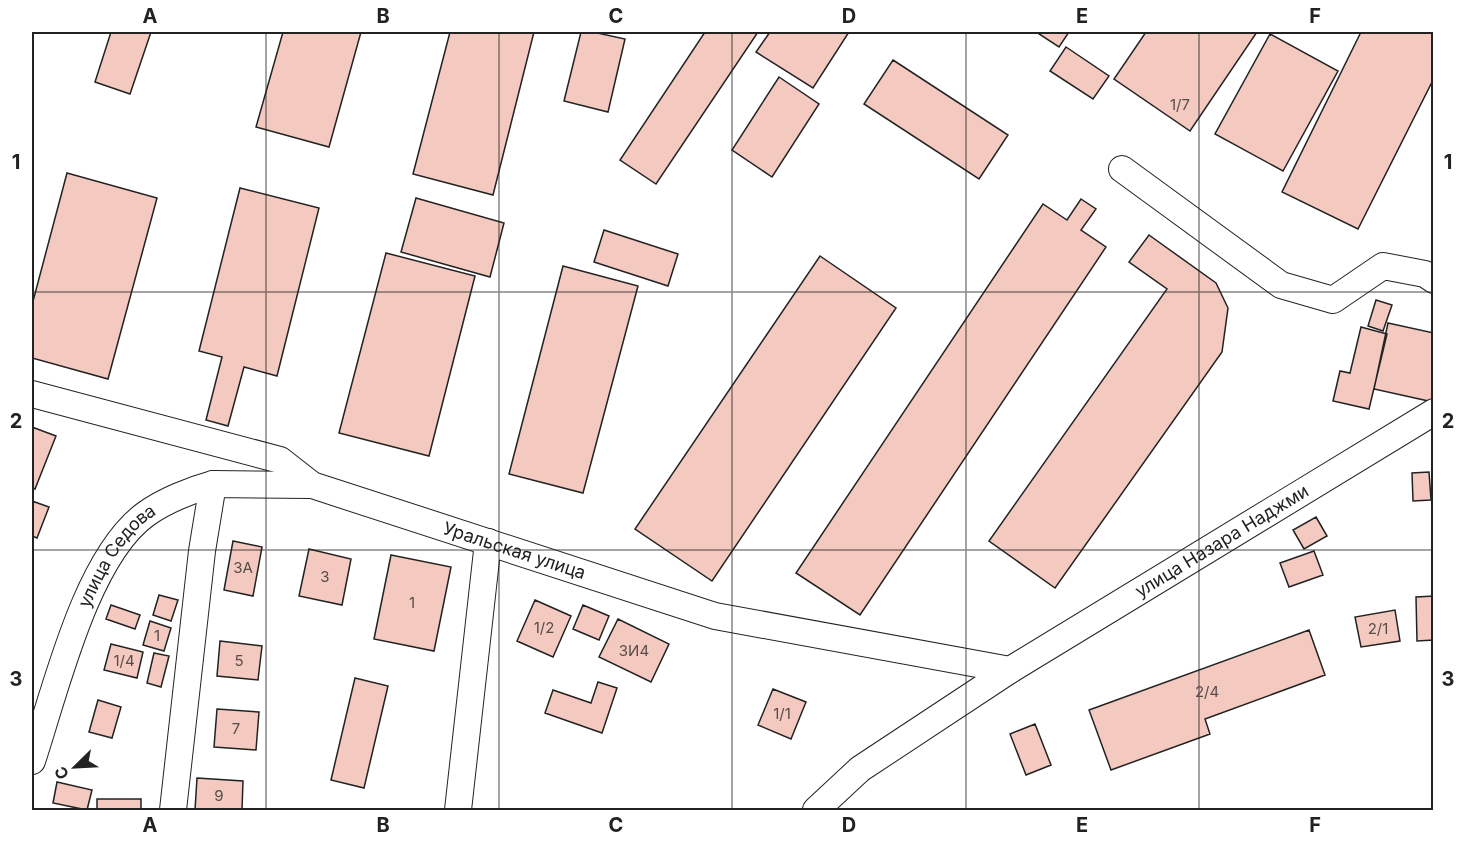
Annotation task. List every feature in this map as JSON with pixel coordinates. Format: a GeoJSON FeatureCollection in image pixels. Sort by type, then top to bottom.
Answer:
{"type":"FeatureCollection","features":[{"type":"Feature","properties":{"kind":"street"},"geometry":{"type":"LineString","coordinates":[[1122,169],[1281,285],[1333,300],[1383,266],[1425,274],[1434,280]]}},
{"type":"Feature","properties":{"kind":"street","name":"Уральская улица"},"geometry":{"type":"LineString","coordinates":[[32,394],[280,460],[312,485],[715,616],[1010,670]]}},
{"type":"Feature","properties":{"kind":"street","name":"улица Назара Наджми"},"geometry":{"type":"LineString","coordinates":[[816,810],[860,769],[1010,670],[1434,412]]}},
{"type":"Feature","properties":{"kind":"street"},"geometry":{"type":"LineString","coordinates":[[173,810],[202,551],[213,484]]}},
{"type":"Feature","properties":{"kind":"street","name":"улица Седова"},"geometry":{"type":"LineString","coordinates":[[32,761],[89,590],[113,550],[146,514],[198,488],[213,484],[312,485]]}},
{"type":"Feature","properties":{"kind":"street"},"geometry":{"type":"LineString","coordinates":[[458,810],[488,542]]}},
{"type":"Feature","properties":{"kind":"building"},"geometry":{"type":"Polygon","coordinates":[[[111,32],[151,32],[130,94],[95,82],[111,32]]]}},
{"type":"Feature","properties":{"kind":"building"},"geometry":{"type":"Polygon","coordinates":[[[283,32],[361,32],[329,147],[256,127],[283,32]]]}},
{"type":"Feature","properties":{"kind":"building"},"geometry":{"type":"Polygon","coordinates":[[[450,32],[534,32],[493,195],[413,174],[450,32]]]}},
{"type":"Feature","properties":{"kind":"building"},"geometry":{"type":"Polygon","coordinates":[[[581,32],[593,32],[625,39],[608,112],[564,101],[581,32]]]}},
{"type":"Feature","properties":{"kind":"building"},"geometry":{"type":"Polygon","coordinates":[[[705,32],[758,32],[656,184],[620,160],[705,32]]]}},
{"type":"Feature","properties":{"kind":"building"},"geometry":{"type":"Polygon","coordinates":[[[770,32],[849,32],[813,88],[756,52],[770,32]]]}},
{"type":"Feature","properties":{"kind":"building"},"geometry":{"type":"Polygon","coordinates":[[[1036,32],[1069,32],[1059,47],[1036,32]]]}},
{"type":"Feature","properties":{"kind":"building"},"geometry":{"type":"Polygon","coordinates":[[[1146,32],[1257,32],[1190,131],[1114,79],[1146,32]]]}},
{"type":"Feature","properties":{"kind":"building"},"geometry":{"type":"Polygon","coordinates":[[[1361,32],[1434,32],[1434,78],[1358,229],[1282,192],[1361,32]]]}},
{"type":"Feature","properties":{"kind":"building"},"geometry":{"type":"Polygon","coordinates":[[[1270,34],[1338,71],[1283,171],[1215,134],[1270,34]]]}},
{"type":"Feature","properties":{"kind":"building"},"geometry":{"type":"Polygon","coordinates":[[[1066,47],[1109,76],[1093,99],[1050,71],[1066,47]]]}},
{"type":"Feature","properties":{"kind":"building"},"geometry":{"type":"Polygon","coordinates":[[[893,60],[1008,135],[979,179],[864,104],[893,60]]]}},
{"type":"Feature","properties":{"kind":"building"},"geometry":{"type":"Polygon","coordinates":[[[779,77],[819,104],[772,177],[732,150],[779,77]]]}},
{"type":"Feature","properties":{"kind":"building"},"geometry":{"type":"Polygon","coordinates":[[[67,173],[157,198],[108,379],[32,358],[32,305],[67,173]]]}},
{"type":"Feature","properties":{"kind":"building"},"geometry":{"type":"Polygon","coordinates":[[[240,188],[319,208],[277,376],[244,367],[228,426],[206,420],[222,357],[199,351],[240,188]]]}},
{"type":"Feature","properties":{"kind":"building"},"geometry":{"type":"Polygon","coordinates":[[[416,198],[504,223],[490,277],[401,252],[416,198]]]}},
{"type":"Feature","properties":{"kind":"building"},"geometry":{"type":"Polygon","coordinates":[[[1081,199],[1096,209],[1081,230],[1106,247],[860,615],[796,573],[1043,204],[1067,220],[1081,199]]]}},
{"type":"Feature","properties":{"kind":"building"},"geometry":{"type":"Polygon","coordinates":[[[604,230],[678,254],[668,286],[594,262],[604,230]]]}},
{"type":"Feature","properties":{"kind":"building"},"geometry":{"type":"Polygon","coordinates":[[[1149,235],[1216,283],[1228,308],[1222,352],[1055,588],[989,541],[1167,289],[1129,262],[1149,235]]]}},
{"type":"Feature","properties":{"kind":"building"},"geometry":{"type":"Polygon","coordinates":[[[386,253],[475,276],[429,456],[339,433],[386,253]]]}},
{"type":"Feature","properties":{"kind":"building"},"geometry":{"type":"Polygon","coordinates":[[[820,256],[896,308],[712,581],[635,529],[820,256]]]}},
{"type":"Feature","properties":{"kind":"building"},"geometry":{"type":"Polygon","coordinates":[[[563,266],[638,286],[583,493],[509,474],[563,266]]]}},
{"type":"Feature","properties":{"kind":"building"},"geometry":{"type":"Polygon","coordinates":[[[1376,300],[1392,305],[1383,331],[1368,326],[1376,300]]]}},
{"type":"Feature","properties":{"kind":"building"},"geometry":{"type":"Polygon","coordinates":[[[1388,323],[1434,333],[1433,402],[1374,389],[1388,323]]]}},
{"type":"Feature","properties":{"kind":"building"},"geometry":{"type":"Polygon","coordinates":[[[1361,327],[1387,334],[1369,409],[1333,401],[1340,371],[1350,373],[1361,327]]]}},
{"type":"Feature","properties":{"kind":"building"},"geometry":{"type":"Polygon","coordinates":[[[32,427],[56,436],[35,489],[32,487],[32,427]]]}},
{"type":"Feature","properties":{"kind":"building"},"geometry":{"type":"Polygon","coordinates":[[[1429,472],[1431,500],[1413,501],[1412,473],[1429,472]]]}},
{"type":"Feature","properties":{"kind":"building"},"geometry":{"type":"Polygon","coordinates":[[[32,501],[49,507],[37,538],[32,536],[32,501]]]}},
{"type":"Feature","properties":{"kind":"building"},"geometry":{"type":"Polygon","coordinates":[[[1316,517],[1327,536],[1304,549],[1293,530],[1316,517]]]}},
{"type":"Feature","properties":{"kind":"building"},"geometry":{"type":"Polygon","coordinates":[[[233,541],[262,547],[253,596],[224,590],[233,541]]]}},
{"type":"Feature","properties":{"kind":"building"},"geometry":{"type":"Polygon","coordinates":[[[309,549],[351,559],[342,605],[299,596],[309,549]]]}},
{"type":"Feature","properties":{"kind":"building"},"geometry":{"type":"Polygon","coordinates":[[[1314,551],[1323,575],[1289,587],[1280,563],[1314,551]]]}},
{"type":"Feature","properties":{"kind":"building"},"geometry":{"type":"Polygon","coordinates":[[[391,555],[451,567],[434,651],[374,639],[391,555]]]}},
{"type":"Feature","properties":{"kind":"building"},"geometry":{"type":"Polygon","coordinates":[[[159,595],[178,600],[171,621],[153,615],[159,595]]]}},
{"type":"Feature","properties":{"kind":"building"},"geometry":{"type":"Polygon","coordinates":[[[1434,596],[1434,640],[1417,641],[1416,597],[1434,596]]]}},
{"type":"Feature","properties":{"kind":"building"},"geometry":{"type":"Polygon","coordinates":[[[535,600],[571,616],[553,657],[517,641],[535,600]]]}},
{"type":"Feature","properties":{"kind":"building"},"geometry":{"type":"Polygon","coordinates":[[[111,605],[140,615],[135,629],[106,619],[111,605]]]}},
{"type":"Feature","properties":{"kind":"building"},"geometry":{"type":"Polygon","coordinates":[[[583,605],[609,616],[599,640],[573,629],[583,605]]]}},
{"type":"Feature","properties":{"kind":"building"},"geometry":{"type":"Polygon","coordinates":[[[1395,610],[1400,641],[1361,647],[1355,617],[1395,610]]]}},
{"type":"Feature","properties":{"kind":"building"},"geometry":{"type":"Polygon","coordinates":[[[618,619],[669,644],[651,682],[599,657],[618,619]]]}},
{"type":"Feature","properties":{"kind":"building"},"geometry":{"type":"Polygon","coordinates":[[[150,621],[171,628],[164,651],[143,645],[150,621]]]}},
{"type":"Feature","properties":{"kind":"building"},"geometry":{"type":"Polygon","coordinates":[[[1309,630],[1325,675],[1205,719],[1210,734],[1111,770],[1089,710],[1309,630]]]}},
{"type":"Feature","properties":{"kind":"building"},"geometry":{"type":"Polygon","coordinates":[[[220,641],[262,646],[258,680],[217,676],[220,641]]]}},
{"type":"Feature","properties":{"kind":"building"},"geometry":{"type":"Polygon","coordinates":[[[111,644],[143,652],[137,678],[104,670],[111,644]]]}},
{"type":"Feature","properties":{"kind":"building"},"geometry":{"type":"Polygon","coordinates":[[[154,653],[169,656],[161,687],[147,683],[154,653]]]}},
{"type":"Feature","properties":{"kind":"building"},"geometry":{"type":"Polygon","coordinates":[[[355,678],[388,686],[364,788],[331,780],[355,678]]]}},
{"type":"Feature","properties":{"kind":"building"},"geometry":{"type":"Polygon","coordinates":[[[598,682],[617,688],[602,733],[545,713],[553,690],[591,703],[598,682]]]}},
{"type":"Feature","properties":{"kind":"building"},"geometry":{"type":"Polygon","coordinates":[[[773,689],[806,702],[791,739],[758,725],[773,689]]]}},
{"type":"Feature","properties":{"kind":"building"},"geometry":{"type":"Polygon","coordinates":[[[98,700],[121,707],[112,738],[89,732],[98,700]]]}},
{"type":"Feature","properties":{"kind":"building"},"geometry":{"type":"Polygon","coordinates":[[[217,709],[259,712],[256,750],[214,747],[217,709]]]}},
{"type":"Feature","properties":{"kind":"building"},"geometry":{"type":"Polygon","coordinates":[[[1035,724],[1051,765],[1026,775],[1010,734],[1035,724]]]}},
{"type":"Feature","properties":{"kind":"building"},"geometry":{"type":"Polygon","coordinates":[[[197,778],[243,781],[242,810],[195,810],[197,778]]]}},
{"type":"Feature","properties":{"kind":"building"},"geometry":{"type":"Polygon","coordinates":[[[57,782],[92,790],[87,810],[53,803],[57,782]]]}},
{"type":"Feature","properties":{"kind":"building"},"geometry":{"type":"Polygon","coordinates":[[[97,799],[141,799],[141,810],[97,810],[97,799]]]}}]}
